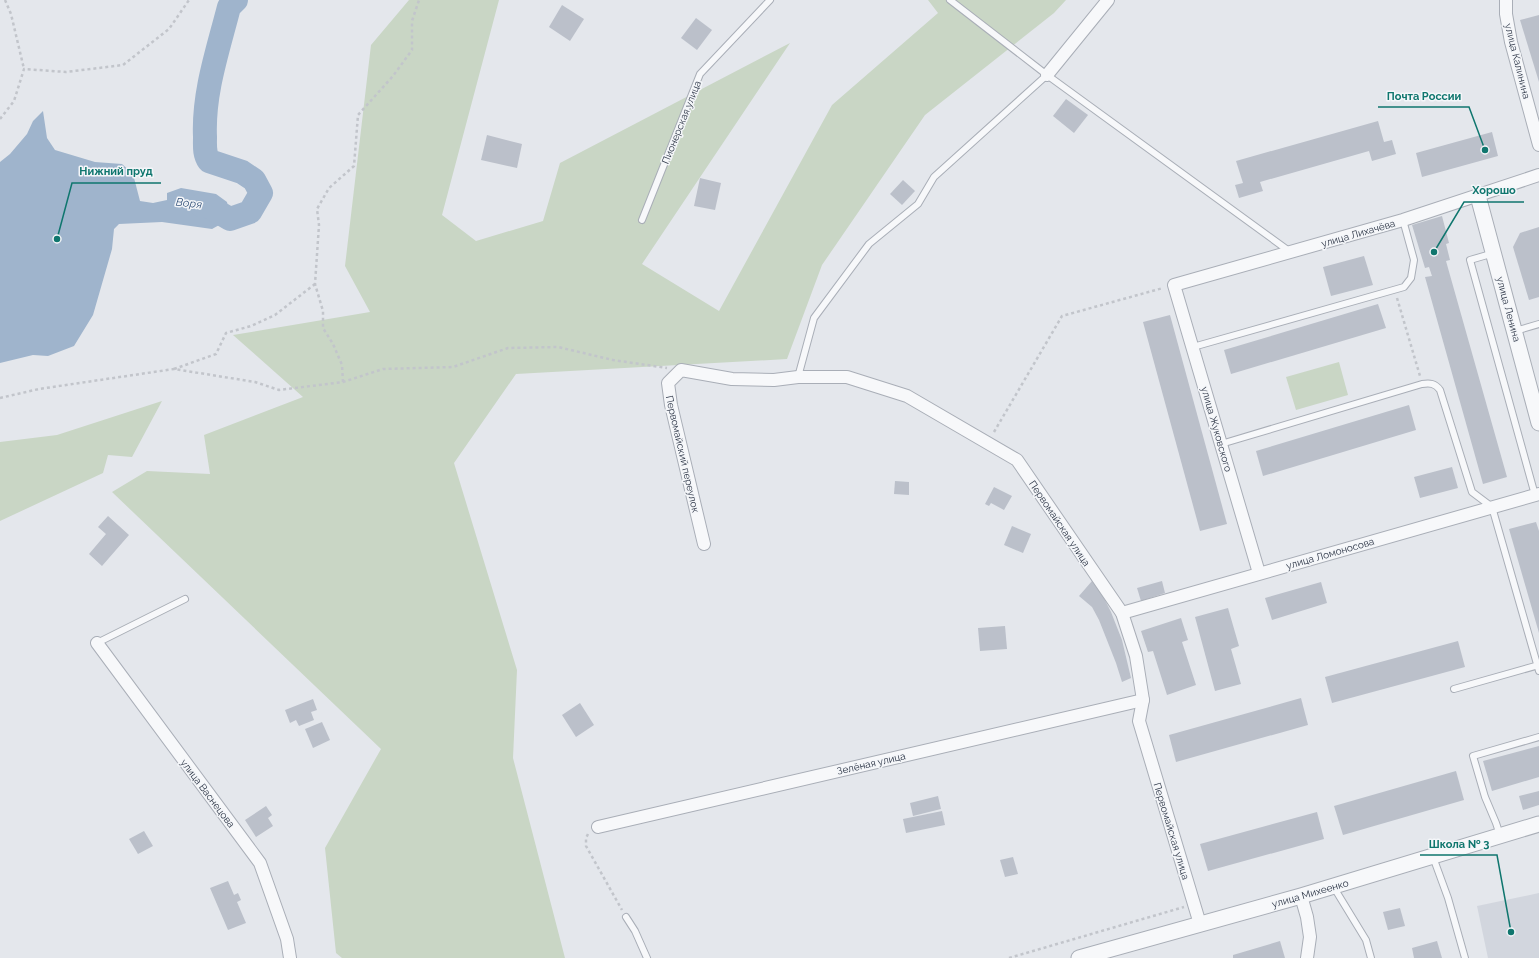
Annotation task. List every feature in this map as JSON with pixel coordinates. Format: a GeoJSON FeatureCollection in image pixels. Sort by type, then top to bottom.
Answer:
{"type":"FeatureCollection","features":[{"type":"Feature","properties":{"kind":"street"},"geometry":{"type":"LineString","coordinates":[[1047,76],[1108,0]]}},
{"type":"Feature","properties":{"kind":"street","name":"улица Калинина"},"geometry":{"type":"LineString","coordinates":[[1506,0],[1506,14],[1511,42],[1539,145]]}},
{"type":"Feature","properties":{"kind":"street","name":"улица Лихачёва"},"geometry":{"type":"LineString","coordinates":[[1174,285],[1403,220],[1539,175]]}},
{"type":"Feature","properties":{"kind":"street","name":"улица Ленина"},"geometry":{"type":"LineString","coordinates":[[1478,196],[1539,423]]}},
{"type":"Feature","properties":{"kind":"street","name":"улица Жуковского"},"geometry":{"type":"LineString","coordinates":[[1174,285],[1259,574]]}},
{"type":"Feature","properties":{"kind":"street","name":"Первомайская улица"},"geometry":{"type":"LineString","coordinates":[[681,370],[732,379],[774,380],[798,377],[847,377],[907,396],[1017,460],[1122,613],[1136,656],[1143,700],[1138,721],[1200,924]]}},
{"type":"Feature","properties":{"kind":"street","name":"Первомайский переулок"},"geometry":{"type":"LineString","coordinates":[[681,370],[668,383],[671,405],[704,544]]}},
{"type":"Feature","properties":{"kind":"street","name":"улица Ломоносова"},"geometry":{"type":"LineString","coordinates":[[1122,613],[1537,494]]}},
{"type":"Feature","properties":{"kind":"street","name":"улица Васнецова"},"geometry":{"type":"LineString","coordinates":[[96,643],[260,863],[287,939],[290,958]]}},
{"type":"Feature","properties":{"kind":"street","name":"Зелёная улица"},"geometry":{"type":"LineString","coordinates":[[598,827],[1143,700]]}},
{"type":"Feature","properties":{"kind":"street","name":"улица Михеенко"},"geometry":{"type":"LineString","coordinates":[[1079,958],[1301,896],[1539,824]]}},
{"type":"Feature","properties":{"kind":"street"},"geometry":{"type":"LineString","coordinates":[[1301,896],[1307,917],[1310,937],[1307,958]]}},
{"type":"Feature","properties":{"kind":"lane","name":"Пионерская улица"},"geometry":{"type":"LineString","coordinates":[[642,220],[700,74],[770,0]]}},
{"type":"Feature","properties":{"kind":"lane"},"geometry":{"type":"LineString","coordinates":[[950,0],[1047,76],[1291,252]]}},
{"type":"Feature","properties":{"kind":"lane"},"geometry":{"type":"LineString","coordinates":[[798,377],[814,318],[869,244],[918,204],[934,178],[1047,76]]}},
{"type":"Feature","properties":{"kind":"lane"},"geometry":{"type":"LineString","coordinates":[[1193,347],[1404,287],[1411,278],[1414,269],[1414,260],[1403,220]]}},
{"type":"Feature","properties":{"kind":"lane"},"geometry":{"type":"LineString","coordinates":[[1494,253],[1470,260],[1537,494]]}},
{"type":"Feature","properties":{"kind":"lane"},"geometry":{"type":"LineString","coordinates":[[1515,331],[1539,324]]}},
{"type":"Feature","properties":{"kind":"lane"},"geometry":{"type":"LineString","coordinates":[[1221,444],[1422,384],[1430,383],[1436,385],[1440,390],[1472,492],[1492,507],[1538,667],[1454,689]]}},
{"type":"Feature","properties":{"kind":"lane"},"geometry":{"type":"LineString","coordinates":[[96,643],[185,599]]}},
{"type":"Feature","properties":{"kind":"lane"},"geometry":{"type":"LineString","coordinates":[[1500,836],[1485,797],[1473,756],[1539,737]]}},
{"type":"Feature","properties":{"kind":"lane"},"geometry":{"type":"LineString","coordinates":[[1433,856],[1448,898],[1465,958]]}},
{"type":"Feature","properties":{"kind":"lane"},"geometry":{"type":"LineString","coordinates":[[1333,886],[1366,940],[1371,958]]}},
{"type":"Feature","properties":{"kind":"lane"},"geometry":{"type":"LineString","coordinates":[[626,917],[635,931],[647,958]]}},
{"type":"Feature","properties":{"kind":"path"},"geometry":{"type":"LineString","coordinates":[[0,119],[14,101],[24,69],[11,14],[5,0]]}},
{"type":"Feature","properties":{"kind":"path"},"geometry":{"type":"LineString","coordinates":[[24,69],[66,72],[122,65],[169,29],[189,0]]}},
{"type":"Feature","properties":{"kind":"path"},"geometry":{"type":"LineString","coordinates":[[342,382],[342,364],[333,344],[323,328],[323,311],[315,284],[319,225],[317,209],[329,188],[354,166],[358,115],[393,76],[412,50],[412,21],[419,0]]}},
{"type":"Feature","properties":{"kind":"path"},"geometry":{"type":"LineString","coordinates":[[0,398],[44,388],[174,369],[216,354],[226,333],[251,326],[275,315],[315,284]]}},
{"type":"Feature","properties":{"kind":"path"},"geometry":{"type":"LineString","coordinates":[[987,443],[1062,316],[1174,285]]}},
{"type":"Feature","properties":{"kind":"path"},"geometry":{"type":"LineString","coordinates":[[1394,290],[1422,384]]}},
{"type":"Feature","properties":{"kind":"path"},"geometry":{"type":"LineString","coordinates":[[174,369],[255,382],[279,390],[342,382],[383,370],[453,368],[508,348],[558,347],[613,360],[681,370]]}},
{"type":"Feature","properties":{"kind":"path"},"geometry":{"type":"LineString","coordinates":[[598,827],[590,830],[586,838],[586,846],[626,917]]}},
{"type":"Feature","properties":{"kind":"path"},"geometry":{"type":"LineString","coordinates":[[1009,958],[1194,904]]}},
{"type":"Feature","properties":{"kind":"shaded area"},"geometry":{"type":"Polygon","coordinates":[[[1539,893],[1539,958],[1488,958],[1477,906],[1539,893]]]}},
{"type":"Feature","properties":{"kind":"green space"},"geometry":{"type":"Polygon","coordinates":[[[409,0],[499,0],[442,215],[476,241],[543,221],[560,163],[790,43],[642,264],[719,311],[832,105],[938,13],[928,0],[1066,0],[1054,13],[925,115],[822,265],[787,359],[516,374],[454,463],[517,670],[513,758],[565,958],[342,958],[336,953],[325,848],[381,749],[112,492],[147,471],[210,474],[204,435],[303,397],[233,335],[370,312],[345,266],[371,45],[409,0]]]}},
{"type":"Feature","properties":{"kind":"green space"},"geometry":{"type":"Polygon","coordinates":[[[1339,362],[1348,395],[1296,410],[1286,377],[1339,362]]]}},
{"type":"Feature","properties":{"kind":"green space"},"geometry":{"type":"Polygon","coordinates":[[[162,401],[132,457],[108,455],[103,473],[0,521],[0,442],[57,435],[162,401]]]}},
{"type":"Feature","properties":{"kind":"water"},"geometry":{"type":"Polygon","coordinates":[[[43,111],[47,138],[55,150],[95,162],[122,164],[133,174],[140,201],[153,203],[167,200],[167,193],[181,188],[216,194],[227,202],[230,219],[212,229],[162,222],[119,224],[114,229],[112,249],[93,315],[74,346],[48,356],[33,355],[0,363],[0,162],[10,154],[27,134],[33,121],[43,111]]]}},
{"type":"Feature","properties":{"kind":"building"},"geometry":{"type":"Polygon","coordinates":[[[562,5],[584,19],[570,41],[549,27],[562,5]]]}},
{"type":"Feature","properties":{"kind":"building"},"geometry":{"type":"Polygon","coordinates":[[[1539,15],[1539,82],[1520,20],[1539,15]]]}},
{"type":"Feature","properties":{"kind":"building"},"geometry":{"type":"Polygon","coordinates":[[[696,18],[712,30],[697,50],[681,38],[696,18]]]}},
{"type":"Feature","properties":{"kind":"building"},"geometry":{"type":"Polygon","coordinates":[[[1066,99],[1088,115],[1074,133],[1053,116],[1066,99]]]}},
{"type":"Feature","properties":{"kind":"building"},"geometry":{"type":"Polygon","coordinates":[[[1378,121],[1384,142],[1392,140],[1396,154],[1372,161],[1369,151],[1260,182],[1263,191],[1239,198],[1235,185],[1243,183],[1236,161],[1378,121]]]}},
{"type":"Feature","properties":{"kind":"building"},"geometry":{"type":"Polygon","coordinates":[[[1492,132],[1498,156],[1422,177],[1416,153],[1492,132]]]}},
{"type":"Feature","properties":{"kind":"building"},"geometry":{"type":"Polygon","coordinates":[[[487,135],[522,144],[517,168],[481,160],[487,135]]]}},
{"type":"Feature","properties":{"kind":"building"},"geometry":{"type":"Polygon","coordinates":[[[700,178],[721,183],[715,210],[694,206],[700,178]]]}},
{"type":"Feature","properties":{"kind":"building"},"geometry":{"type":"Polygon","coordinates":[[[903,180],[915,191],[902,205],[890,194],[903,180]]]}},
{"type":"Feature","properties":{"kind":"building"},"geometry":{"type":"Polygon","coordinates":[[[1442,216],[1449,243],[1446,244],[1450,260],[1446,261],[1507,477],[1483,484],[1425,277],[1432,276],[1429,267],[1425,268],[1412,225],[1442,216]]]}},
{"type":"Feature","properties":{"kind":"building"},"geometry":{"type":"Polygon","coordinates":[[[1539,227],[1539,297],[1529,300],[1513,247],[1520,233],[1539,227]]]}},
{"type":"Feature","properties":{"kind":"building"},"geometry":{"type":"Polygon","coordinates":[[[1364,256],[1373,285],[1331,296],[1323,267],[1364,256]]]}},
{"type":"Feature","properties":{"kind":"building"},"geometry":{"type":"Polygon","coordinates":[[[1378,304],[1386,328],[1231,374],[1224,350],[1378,304]]]}},
{"type":"Feature","properties":{"kind":"building"},"geometry":{"type":"Polygon","coordinates":[[[1170,315],[1227,524],[1200,531],[1143,322],[1170,315]]]}},
{"type":"Feature","properties":{"kind":"building"},"geometry":{"type":"Polygon","coordinates":[[[1409,405],[1416,430],[1263,476],[1256,451],[1409,405]]]}},
{"type":"Feature","properties":{"kind":"building"},"geometry":{"type":"Polygon","coordinates":[[[1452,467],[1458,488],[1420,498],[1414,477],[1452,467]]]}},
{"type":"Feature","properties":{"kind":"building"},"geometry":{"type":"Polygon","coordinates":[[[895,481],[909,482],[909,495],[894,494],[895,481]]]}},
{"type":"Feature","properties":{"kind":"building"},"geometry":{"type":"Polygon","coordinates":[[[994,487],[1012,496],[1004,510],[991,503],[989,506],[985,504],[994,487]]]}},
{"type":"Feature","properties":{"kind":"building"},"geometry":{"type":"Polygon","coordinates":[[[108,516],[129,535],[102,566],[89,554],[106,534],[98,527],[108,516]]]}},
{"type":"Feature","properties":{"kind":"building"},"geometry":{"type":"Polygon","coordinates":[[[1536,522],[1539,531],[1539,633],[1509,529],[1536,522]]]}},
{"type":"Feature","properties":{"kind":"building"},"geometry":{"type":"Polygon","coordinates":[[[1012,526],[1031,534],[1023,553],[1004,545],[1012,526]]]}},
{"type":"Feature","properties":{"kind":"building"},"geometry":{"type":"Polygon","coordinates":[[[1092,581],[1104,598],[1122,640],[1131,678],[1122,682],[1099,620],[1092,607],[1079,596],[1092,581]]]}},
{"type":"Feature","properties":{"kind":"building"},"geometry":{"type":"Polygon","coordinates":[[[1162,581],[1165,593],[1141,601],[1137,588],[1162,581]]]}},
{"type":"Feature","properties":{"kind":"building"},"geometry":{"type":"Polygon","coordinates":[[[1321,582],[1327,603],[1272,620],[1265,598],[1321,582]]]}},
{"type":"Feature","properties":{"kind":"building"},"geometry":{"type":"Polygon","coordinates":[[[1228,608],[1239,646],[1231,649],[1241,684],[1215,691],[1195,617],[1228,608]]]}},
{"type":"Feature","properties":{"kind":"building"},"geometry":{"type":"Polygon","coordinates":[[[1181,618],[1188,640],[1182,642],[1196,685],[1167,695],[1153,651],[1148,652],[1141,631],[1181,618]]]}},
{"type":"Feature","properties":{"kind":"building"},"geometry":{"type":"Polygon","coordinates":[[[1005,626],[1007,649],[980,651],[978,628],[1005,626]]]}},
{"type":"Feature","properties":{"kind":"building"},"geometry":{"type":"Polygon","coordinates":[[[1458,641],[1465,667],[1332,703],[1325,677],[1458,641]]]}},
{"type":"Feature","properties":{"kind":"building"},"geometry":{"type":"Polygon","coordinates":[[[1301,698],[1308,725],[1176,762],[1169,735],[1301,698]]]}},
{"type":"Feature","properties":{"kind":"building"},"geometry":{"type":"Polygon","coordinates":[[[313,699],[317,710],[311,712],[314,720],[299,726],[296,720],[290,723],[285,710],[313,699]]]}},
{"type":"Feature","properties":{"kind":"building"},"geometry":{"type":"Polygon","coordinates":[[[580,703],[594,725],[576,737],[562,715],[580,703]]]}},
{"type":"Feature","properties":{"kind":"building"},"geometry":{"type":"Polygon","coordinates":[[[322,722],[330,740],[313,748],[305,729],[322,722]]]}},
{"type":"Feature","properties":{"kind":"building"},"geometry":{"type":"Polygon","coordinates":[[[1539,746],[1539,777],[1492,791],[1483,761],[1539,746]]]}},
{"type":"Feature","properties":{"kind":"building"},"geometry":{"type":"Polygon","coordinates":[[[1456,771],[1464,800],[1343,835],[1334,806],[1456,771]]]}},
{"type":"Feature","properties":{"kind":"building"},"geometry":{"type":"Polygon","coordinates":[[[1539,791],[1539,805],[1523,810],[1519,796],[1539,791]]]}},
{"type":"Feature","properties":{"kind":"building"},"geometry":{"type":"Polygon","coordinates":[[[938,796],[941,809],[913,816],[910,803],[938,796]]]}},
{"type":"Feature","properties":{"kind":"building"},"geometry":{"type":"Polygon","coordinates":[[[266,806],[272,815],[268,818],[273,826],[256,837],[245,820],[266,806]]]}},
{"type":"Feature","properties":{"kind":"building"},"geometry":{"type":"Polygon","coordinates":[[[942,811],[945,825],[906,833],[903,819],[942,811]]]}},
{"type":"Feature","properties":{"kind":"building"},"geometry":{"type":"Polygon","coordinates":[[[1317,812],[1324,839],[1208,871],[1200,844],[1317,812]]]}},
{"type":"Feature","properties":{"kind":"building"},"geometry":{"type":"Polygon","coordinates":[[[144,831],[153,846],[138,854],[129,839],[144,831]]]}},
{"type":"Feature","properties":{"kind":"building"},"geometry":{"type":"Polygon","coordinates":[[[1013,857],[1018,874],[1005,877],[1000,860],[1013,857]]]}},
{"type":"Feature","properties":{"kind":"building"},"geometry":{"type":"Polygon","coordinates":[[[228,881],[234,895],[238,893],[241,900],[237,902],[246,923],[228,930],[210,888],[228,881]]]}},
{"type":"Feature","properties":{"kind":"building"},"geometry":{"type":"Polygon","coordinates":[[[1400,908],[1405,926],[1388,930],[1383,912],[1400,908]]]}},
{"type":"Feature","properties":{"kind":"building"},"geometry":{"type":"Polygon","coordinates":[[[1280,941],[1285,958],[1233,958],[1233,955],[1280,941]]]}},
{"type":"Feature","properties":{"kind":"building"},"geometry":{"type":"Polygon","coordinates":[[[1437,941],[1442,958],[1414,958],[1412,948],[1437,941]]]}},
{"type":"Feature","properties":{"kind":"waterway","name":"Воря"},"geometry":{"type":"LineString","coordinates":[[201,205],[206,205],[230,219],[250,212],[261,193],[254,180],[242,172],[209,161],[205,150],[206,104],[212,72],[229,7],[236,0]]}},
{"type":"Feature","properties":{"kind":"place","name":"Почта России"},"geometry":{"type":"Point","coordinates":[1485,150]}},
{"type":"Feature","properties":{"kind":"place","name":"Нижний пруд"},"geometry":{"type":"Point","coordinates":[57,239]}},
{"type":"Feature","properties":{"kind":"place","name":"Хорошо"},"geometry":{"type":"Point","coordinates":[1434,252]}},
{"type":"Feature","properties":{"kind":"place","name":"Школа № 3"},"geometry":{"type":"Point","coordinates":[1511,932]}}]}
